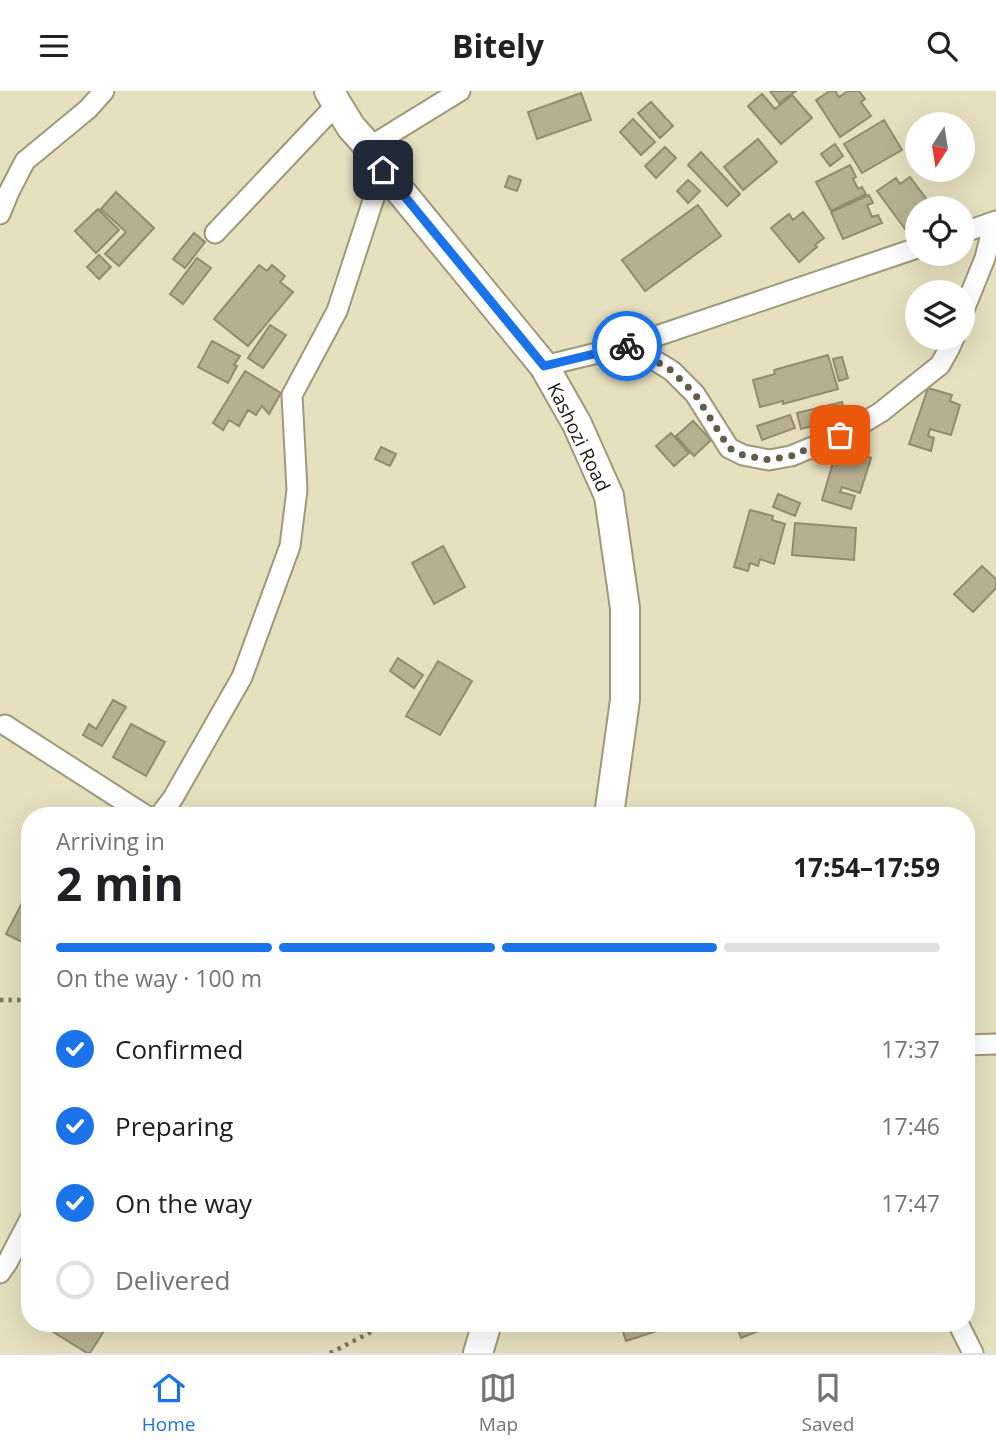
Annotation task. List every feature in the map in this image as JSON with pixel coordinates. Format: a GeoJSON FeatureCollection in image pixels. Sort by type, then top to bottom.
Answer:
{"type":"FeatureCollection","features":[{"type":"Feature","properties":{"kind":"main road","name":"Kashozi Road"},"geometry":{"type":"LineString","coordinates":[[333,97],[351,127],[544,366],[577,424],[609,496],[625,608],[625,699],[610,807]]}},
{"type":"Feature","properties":{"kind":"main road"},"geometry":{"type":"LineString","coordinates":[[478,1353],[484,1332]]}},
{"type":"Feature","properties":{"kind":"street"},"geometry":{"type":"LineString","coordinates":[[0,170],[25,161],[88,109],[104,91]]}},
{"type":"Feature","properties":{"kind":"street"},"geometry":{"type":"LineString","coordinates":[[166,807],[242,677],[290,545],[297,490],[292,395],[337,311],[376,158],[460,91]]}},
{"type":"Feature","properties":{"kind":"street"},"geometry":{"type":"LineString","coordinates":[[215,233],[333,97]]}},
{"type":"Feature","properties":{"kind":"street"},"geometry":{"type":"LineString","coordinates":[[0,214],[25,161]]}},
{"type":"Feature","properties":{"kind":"street"},"geometry":{"type":"LineString","coordinates":[[975,229],[995,222]]}},
{"type":"Feature","properties":{"kind":"street"},"geometry":{"type":"LineString","coordinates":[[975,283],[995,222]]}},
{"type":"Feature","properties":{"kind":"street"},"geometry":{"type":"LineString","coordinates":[[544,366],[630,345],[905,252]]}},
{"type":"Feature","properties":{"kind":"street"},"geometry":{"type":"LineString","coordinates":[[630,345],[672,371],[695,394],[729,448],[743,455],[769,460],[791,456],[855,428],[881,412],[940,365],[948,350]]}},
{"type":"Feature","properties":{"kind":"street"},"geometry":{"type":"LineString","coordinates":[[5,725],[133,807]]}},
{"type":"Feature","properties":{"kind":"street"},"geometry":{"type":"LineString","coordinates":[[975,1045],[996,1044]]}},
{"type":"Feature","properties":{"kind":"street"},"geometry":{"type":"LineString","coordinates":[[0,1273],[21,1236]]}},
{"type":"Feature","properties":{"kind":"street"},"geometry":{"type":"LineString","coordinates":[[962,1332],[973,1353]]}},
{"type":"Feature","properties":{"kind":"path"},"geometry":{"type":"LineString","coordinates":[[0,1000],[21,1000]]}},
{"type":"Feature","properties":{"kind":"path"},"geometry":{"type":"LineString","coordinates":[[330,1353],[371,1332]]}},
{"type":"Feature","properties":{"kind":"building"},"geometry":{"type":"Polygon","coordinates":[[[770,91],[796,91],[779,103],[770,91]]]}},
{"type":"Feature","properties":{"kind":"building"},"geometry":{"type":"Polygon","coordinates":[[[830,91],[835,91],[839,97],[848,91],[859,91],[865,99],[861,102],[871,116],[840,137],[816,100],[830,91]]]}},
{"type":"Feature","properties":{"kind":"building"},"geometry":{"type":"Polygon","coordinates":[[[581,93],[591,120],[537,139],[528,112],[581,93]]]}},
{"type":"Feature","properties":{"kind":"building"},"geometry":{"type":"Polygon","coordinates":[[[762,94],[775,109],[792,95],[812,118],[781,144],[748,106],[762,94]]]}},
{"type":"Feature","properties":{"kind":"building"},"geometry":{"type":"Polygon","coordinates":[[[651,102],[673,126],[660,138],[638,113],[651,102]]]}},
{"type":"Feature","properties":{"kind":"building"},"geometry":{"type":"Polygon","coordinates":[[[633,119],[655,142],[641,155],[620,132],[633,119]]]}},
{"type":"Feature","properties":{"kind":"building"},"geometry":{"type":"Polygon","coordinates":[[[884,120],[902,150],[862,173],[844,144],[884,120]]]}},
{"type":"Feature","properties":{"kind":"building"},"geometry":{"type":"Polygon","coordinates":[[[758,139],[777,162],[743,190],[724,167],[758,139]]]}},
{"type":"Feature","properties":{"kind":"building"},"geometry":{"type":"Polygon","coordinates":[[[835,144],[843,156],[830,166],[821,154],[835,144]]]}},
{"type":"Feature","properties":{"kind":"building"},"geometry":{"type":"Polygon","coordinates":[[[665,147],[676,158],[656,178],[645,166],[665,147]]]}},
{"type":"Feature","properties":{"kind":"building"},"geometry":{"type":"Polygon","coordinates":[[[701,152],[740,194],[727,206],[688,165],[701,152]]]}},
{"type":"Feature","properties":{"kind":"building"},"geometry":{"type":"Polygon","coordinates":[[[850,165],[858,189],[862,187],[866,194],[831,211],[816,182],[850,165]]]}},
{"type":"Feature","properties":{"kind":"building"},"geometry":{"type":"Polygon","coordinates":[[[509,176],[521,180],[517,191],[505,187],[509,176]]]}},
{"type":"Feature","properties":{"kind":"building"},"geometry":{"type":"Polygon","coordinates":[[[896,178],[900,184],[905,180],[914,182],[924,196],[905,196],[905,229],[877,191],[896,178]]]}},
{"type":"Feature","properties":{"kind":"building"},"geometry":{"type":"Polygon","coordinates":[[[688,180],[700,191],[688,203],[677,191],[688,180]]]}},
{"type":"Feature","properties":{"kind":"building"},"geometry":{"type":"Polygon","coordinates":[[[116,192],[154,228],[119,266],[105,254],[126,232],[101,209],[116,192]]]}},
{"type":"Feature","properties":{"kind":"building"},"geometry":{"type":"Polygon","coordinates":[[[869,195],[873,203],[867,205],[872,217],[878,215],[882,223],[843,239],[831,212],[869,195]]]}},
{"type":"Feature","properties":{"kind":"building"},"geometry":{"type":"Polygon","coordinates":[[[698,205],[721,236],[645,291],[622,260],[698,205]]]}},
{"type":"Feature","properties":{"kind":"building"},"geometry":{"type":"Polygon","coordinates":[[[98,209],[119,230],[96,253],[75,231],[98,209]]]}},
{"type":"Feature","properties":{"kind":"building"},"geometry":{"type":"Polygon","coordinates":[[[803,212],[824,238],[799,262],[771,228],[789,214],[793,220],[803,212]]]}},
{"type":"Feature","properties":{"kind":"building"},"geometry":{"type":"Polygon","coordinates":[[[194,233],[205,242],[185,268],[173,259],[194,233]]]}},
{"type":"Feature","properties":{"kind":"building"},"geometry":{"type":"Polygon","coordinates":[[[99,255],[111,267],[99,279],[87,267],[99,255]]]}},
{"type":"Feature","properties":{"kind":"building"},"geometry":{"type":"Polygon","coordinates":[[[197,258],[211,268],[183,304],[170,294],[197,258]]]}},
{"type":"Feature","properties":{"kind":"building"},"geometry":{"type":"Polygon","coordinates":[[[259,265],[267,271],[272,265],[285,276],[280,282],[293,292],[248,346],[214,319],[259,265]]]}},
{"type":"Feature","properties":{"kind":"building"},"geometry":{"type":"Polygon","coordinates":[[[270,325],[286,335],[263,368],[248,358],[270,325]]]}},
{"type":"Feature","properties":{"kind":"building"},"geometry":{"type":"Polygon","coordinates":[[[212,341],[240,356],[228,383],[198,367],[212,341]]]}},
{"type":"Feature","properties":{"kind":"building"},"geometry":{"type":"Polygon","coordinates":[[[828,355],[838,389],[783,404],[783,401],[760,407],[753,380],[775,374],[774,370],[828,355]]]}},
{"type":"Feature","properties":{"kind":"building"},"geometry":{"type":"Polygon","coordinates":[[[842,357],[848,378],[839,381],[833,359],[842,357]]]}},
{"type":"Feature","properties":{"kind":"building"},"geometry":{"type":"Polygon","coordinates":[[[245,371],[281,393],[269,414],[262,406],[256,415],[248,410],[239,426],[229,420],[223,430],[213,423],[245,371]]]}},
{"type":"Feature","properties":{"kind":"building"},"geometry":{"type":"Polygon","coordinates":[[[928,388],[952,395],[950,401],[960,405],[951,435],[930,429],[928,436],[934,438],[931,451],[909,444],[928,388]]]}},
{"type":"Feature","properties":{"kind":"building"},"geometry":{"type":"Polygon","coordinates":[[[842,402],[846,417],[801,429],[797,413],[842,402]]]}},
{"type":"Feature","properties":{"kind":"building"},"geometry":{"type":"Polygon","coordinates":[[[790,415],[795,428],[762,440],[757,426],[790,415]]]}},
{"type":"Feature","properties":{"kind":"building"},"geometry":{"type":"Polygon","coordinates":[[[693,421],[711,440],[694,456],[676,436],[693,421]]]}},
{"type":"Feature","properties":{"kind":"building"},"geometry":{"type":"Polygon","coordinates":[[[671,433],[689,453],[674,466],[656,446],[671,433]]]}},
{"type":"Feature","properties":{"kind":"building"},"geometry":{"type":"Polygon","coordinates":[[[839,442],[862,449],[861,455],[871,458],[860,493],[842,487],[840,492],[855,496],[851,509],[822,500],[839,442]]]}},
{"type":"Feature","properties":{"kind":"building"},"geometry":{"type":"Polygon","coordinates":[[[381,447],[396,454],[390,466],[375,459],[381,447]]]}},
{"type":"Feature","properties":{"kind":"building"},"geometry":{"type":"Polygon","coordinates":[[[778,494],[800,503],[795,516],[773,507],[778,494]]]}},
{"type":"Feature","properties":{"kind":"building"},"geometry":{"type":"Polygon","coordinates":[[[750,510],[773,516],[772,520],[785,524],[774,564],[760,559],[758,566],[750,563],[748,571],[734,567],[750,510]]]}},
{"type":"Feature","properties":{"kind":"building"},"geometry":{"type":"Polygon","coordinates":[[[795,523],[856,528],[854,560],[792,555],[795,523]]]}},
{"type":"Feature","properties":{"kind":"building"},"geometry":{"type":"Polygon","coordinates":[[[443,546],[465,587],[434,604],[412,563],[443,546]]]}},
{"type":"Feature","properties":{"kind":"building"},"geometry":{"type":"Polygon","coordinates":[[[982,566],[996,579],[996,588],[973,612],[954,594],[982,566]]]}},
{"type":"Feature","properties":{"kind":"building"},"geometry":{"type":"Polygon","coordinates":[[[398,658],[423,675],[414,688],[390,671],[398,658]]]}},
{"type":"Feature","properties":{"kind":"building"},"geometry":{"type":"Polygon","coordinates":[[[438,661],[472,681],[440,735],[406,716],[438,661]]]}},
{"type":"Feature","properties":{"kind":"building"},"geometry":{"type":"Polygon","coordinates":[[[113,700],[126,707],[102,746],[83,735],[89,724],[96,729],[113,700]]]}},
{"type":"Feature","properties":{"kind":"building"},"geometry":{"type":"Polygon","coordinates":[[[131,724],[165,742],[146,776],[113,757],[131,724]]]}},
{"type":"Feature","properties":{"kind":"building"},"geometry":{"type":"Polygon","coordinates":[[[21,905],[21,942],[6,934],[21,905]]]}},
{"type":"Feature","properties":{"kind":"building"},"geometry":{"type":"Polygon","coordinates":[[[53,1332],[103,1332],[90,1353],[53,1332]]]}},
{"type":"Feature","properties":{"kind":"building"},"geometry":{"type":"Polygon","coordinates":[[[623,1332],[654,1332],[626,1341],[623,1332]]]}},
{"type":"Feature","properties":{"kind":"building"},"geometry":{"type":"Polygon","coordinates":[[[739,1332],[756,1332],[741,1338],[739,1332]]]}},
{"type":"Feature","properties":{"kind":"way so far"},"geometry":{"type":"LineString","coordinates":[[627,346],[630,345],[672,371],[695,394],[729,448],[743,455],[769,460],[791,456],[840,435]]}},
{"type":"Feature","properties":{"kind":"route"},"geometry":{"type":"LineString","coordinates":[[383,170],[544,366],[627,346]]}}]}
